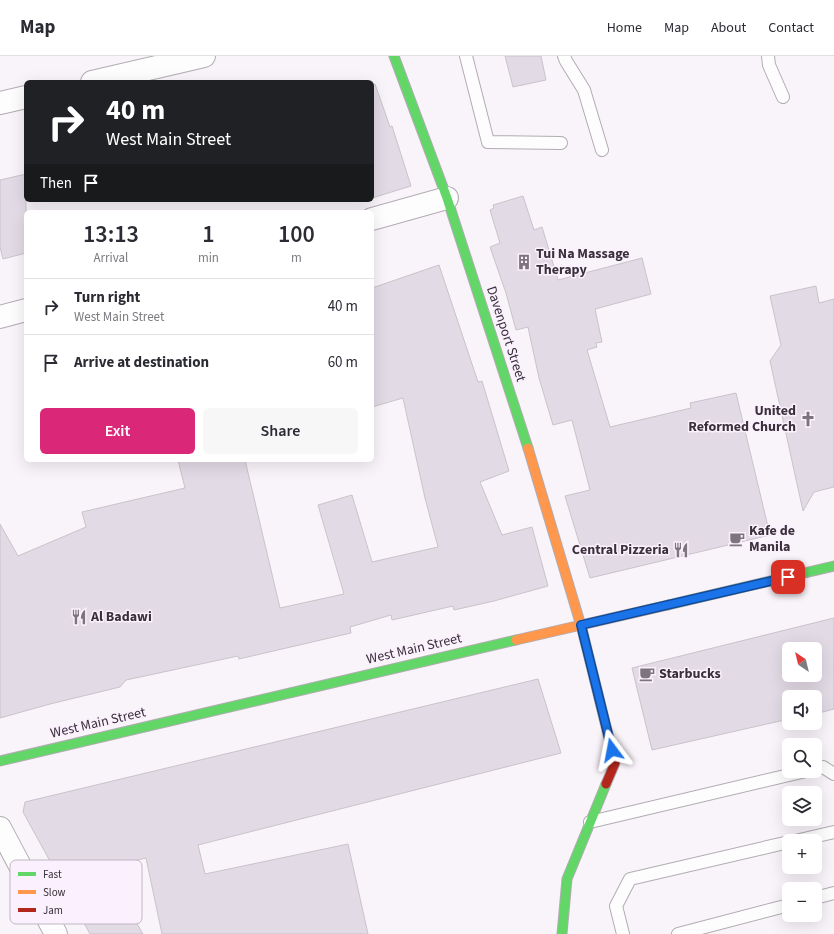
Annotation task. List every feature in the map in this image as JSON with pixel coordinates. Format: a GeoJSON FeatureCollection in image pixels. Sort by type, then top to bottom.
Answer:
{"type":"FeatureCollection","features":[{"type":"Feature","properties":{"kind":"street"},"geometry":{"type":"LineString","coordinates":[[101,80],[204,56]]}},
{"type":"Feature","properties":{"kind":"street","name":"Davenport Street"},"geometry":{"type":"LineString","coordinates":[[394,56],[447,198],[521,424],[581,625],[614,763],[566,879],[562,934]]}},
{"type":"Feature","properties":{"kind":"street"},"geometry":{"type":"LineString","coordinates":[[0,103],[24,97]]}},
{"type":"Feature","properties":{"kind":"street"},"geometry":{"type":"LineString","coordinates":[[374,218],[447,198]]}},
{"type":"Feature","properties":{"kind":"street"},"geometry":{"type":"LineString","coordinates":[[0,317],[24,311]]}},
{"type":"Feature","properties":{"kind":"street","name":"West Main Street"},"geometry":{"type":"LineString","coordinates":[[0,761],[834,566]]}},
{"type":"Feature","properties":{"kind":"street"},"geometry":{"type":"LineString","coordinates":[[0,828],[17,860]]}},
{"type":"Feature","properties":{"kind":"street"},"geometry":{"type":"LineString","coordinates":[[51,924],[56,934]]}},
{"type":"Feature","properties":{"kind":"lane"},"geometry":{"type":"LineString","coordinates":[[466,56],[488,142],[561,143]]}},
{"type":"Feature","properties":{"kind":"lane"},"geometry":{"type":"LineString","coordinates":[[564,56],[584,90],[602,150]]}},
{"type":"Feature","properties":{"kind":"lane"},"geometry":{"type":"LineString","coordinates":[[768,56],[769,65],[783,97]]}},
{"type":"Feature","properties":{"kind":"lane"},"geometry":{"type":"LineString","coordinates":[[822,767],[834,774]]}},
{"type":"Feature","properties":{"kind":"lane"},"geometry":{"type":"LineString","coordinates":[[590,822],[782,777]]}},
{"type":"Feature","properties":{"kind":"lane"},"geometry":{"type":"LineString","coordinates":[[822,835],[834,832]]}},
{"type":"Feature","properties":{"kind":"lane"},"geometry":{"type":"LineString","coordinates":[[623,934],[616,906],[630,879],[782,844]]}},
{"type":"Feature","properties":{"kind":"lane"},"geometry":{"type":"LineString","coordinates":[[822,896],[834,893]]}},
{"type":"Feature","properties":{"kind":"lane"},"geometry":{"type":"LineString","coordinates":[[678,934],[782,907]]}},
{"type":"Feature","properties":{"kind":"building"},"geometry":{"type":"Polygon","coordinates":[[[505,56],[541,56],[546,80],[513,87],[505,56]]]}},
{"type":"Feature","properties":{"kind":"building"},"geometry":{"type":"Polygon","coordinates":[[[374,84],[390,127],[392,126],[411,186],[374,197],[374,84]]]}},
{"type":"Feature","properties":{"kind":"building"},"geometry":{"type":"Polygon","coordinates":[[[24,174],[24,202],[26,202],[26,210],[24,210],[24,254],[3,259],[0,247],[0,180],[24,174]]]}},
{"type":"Feature","properties":{"kind":"building"},"geometry":{"type":"Polygon","coordinates":[[[523,196],[534,230],[542,227],[558,280],[642,258],[651,294],[595,309],[602,342],[596,343],[597,347],[587,350],[610,427],[691,408],[690,403],[736,393],[770,535],[590,578],[565,496],[590,490],[572,420],[553,425],[539,378],[528,327],[516,330],[506,293],[490,247],[500,243],[490,210],[494,208],[493,205],[523,196]]]}},
{"type":"Feature","properties":{"kind":"building"},"geometry":{"type":"Polygon","coordinates":[[[439,265],[478,382],[482,381],[509,471],[480,482],[502,535],[532,527],[548,586],[454,610],[453,606],[392,620],[391,615],[350,627],[351,633],[239,659],[238,656],[126,680],[120,687],[0,718],[0,524],[18,556],[86,527],[82,512],[185,488],[178,462],[245,462],[280,608],[344,594],[318,505],[352,495],[372,562],[438,547],[425,498],[403,398],[374,406],[374,287],[439,265]]]}},
{"type":"Feature","properties":{"kind":"building","name":"United Reformed Church"},"geometry":{"type":"Polygon","coordinates":[[[816,286],[819,303],[834,299],[834,487],[814,492],[803,511],[770,361],[781,345],[770,296],[816,286]]]}},
{"type":"Feature","properties":{"kind":"building"},"geometry":{"type":"Polygon","coordinates":[[[834,618],[834,709],[822,712],[822,690],[782,690],[782,721],[652,750],[632,668],[834,618]]]}},
{"type":"Feature","properties":{"kind":"building"},"geometry":{"type":"Polygon","coordinates":[[[538,679],[561,753],[198,845],[205,874],[348,844],[368,934],[162,934],[146,858],[138,860],[49,860],[23,812],[25,802],[538,679]]]}},
{"type":"Feature","properties":{"kind":"building"},"geometry":{"type":"Polygon","coordinates":[[[85,924],[137,924],[143,934],[90,934],[85,924]]]}},
{"type":"Feature","properties":{"kind":"traffic: fast"},"geometry":{"type":"LineString","coordinates":[[394,56],[447,198],[528,448]]}},
{"type":"Feature","properties":{"kind":"traffic: fast"},"geometry":{"type":"LineString","coordinates":[[668,605],[834,566]]}},
{"type":"Feature","properties":{"kind":"traffic: fast"},"geometry":{"type":"LineString","coordinates":[[0,761],[516,640]]}},
{"type":"Feature","properties":{"kind":"traffic: fast"},"geometry":{"type":"LineString","coordinates":[[562,934],[567,879],[606,784]]}},
{"type":"Feature","properties":{"kind":"traffic: slow"},"geometry":{"type":"LineString","coordinates":[[528,448],[582,629]]}},
{"type":"Feature","properties":{"kind":"traffic: slow"},"geometry":{"type":"LineString","coordinates":[[516,640],[668,605]]}},
{"type":"Feature","properties":{"kind":"traffic: jam"},"geometry":{"type":"LineString","coordinates":[[582,629],[615,763],[606,784]]}},
{"type":"Feature","properties":{"kind":"place","name":"Tui Na Massage Therapy"},"geometry":{"type":"Point","coordinates":[524,262]}},
{"type":"Feature","properties":{"kind":"place","name":"United Reformed Church"},"geometry":{"type":"Point","coordinates":[808,419]}},
{"type":"Feature","properties":{"kind":"place","name":"Kafe de Manila"},"geometry":{"type":"Point","coordinates":[737,539]}},
{"type":"Feature","properties":{"kind":"place","name":"Central Pizzeria"},"geometry":{"type":"Point","coordinates":[681,550]}},
{"type":"Feature","properties":{"kind":"place","name":"Al Badawi"},"geometry":{"type":"Point","coordinates":[79,617]}},
{"type":"Feature","properties":{"kind":"place","name":"Starbucks"},"geometry":{"type":"Point","coordinates":[647,674]}},
{"type":"Feature","properties":{"kind":"route"},"geometry":{"type":"LineString","coordinates":[[612,750],[581,625],[788,577]]}}]}
